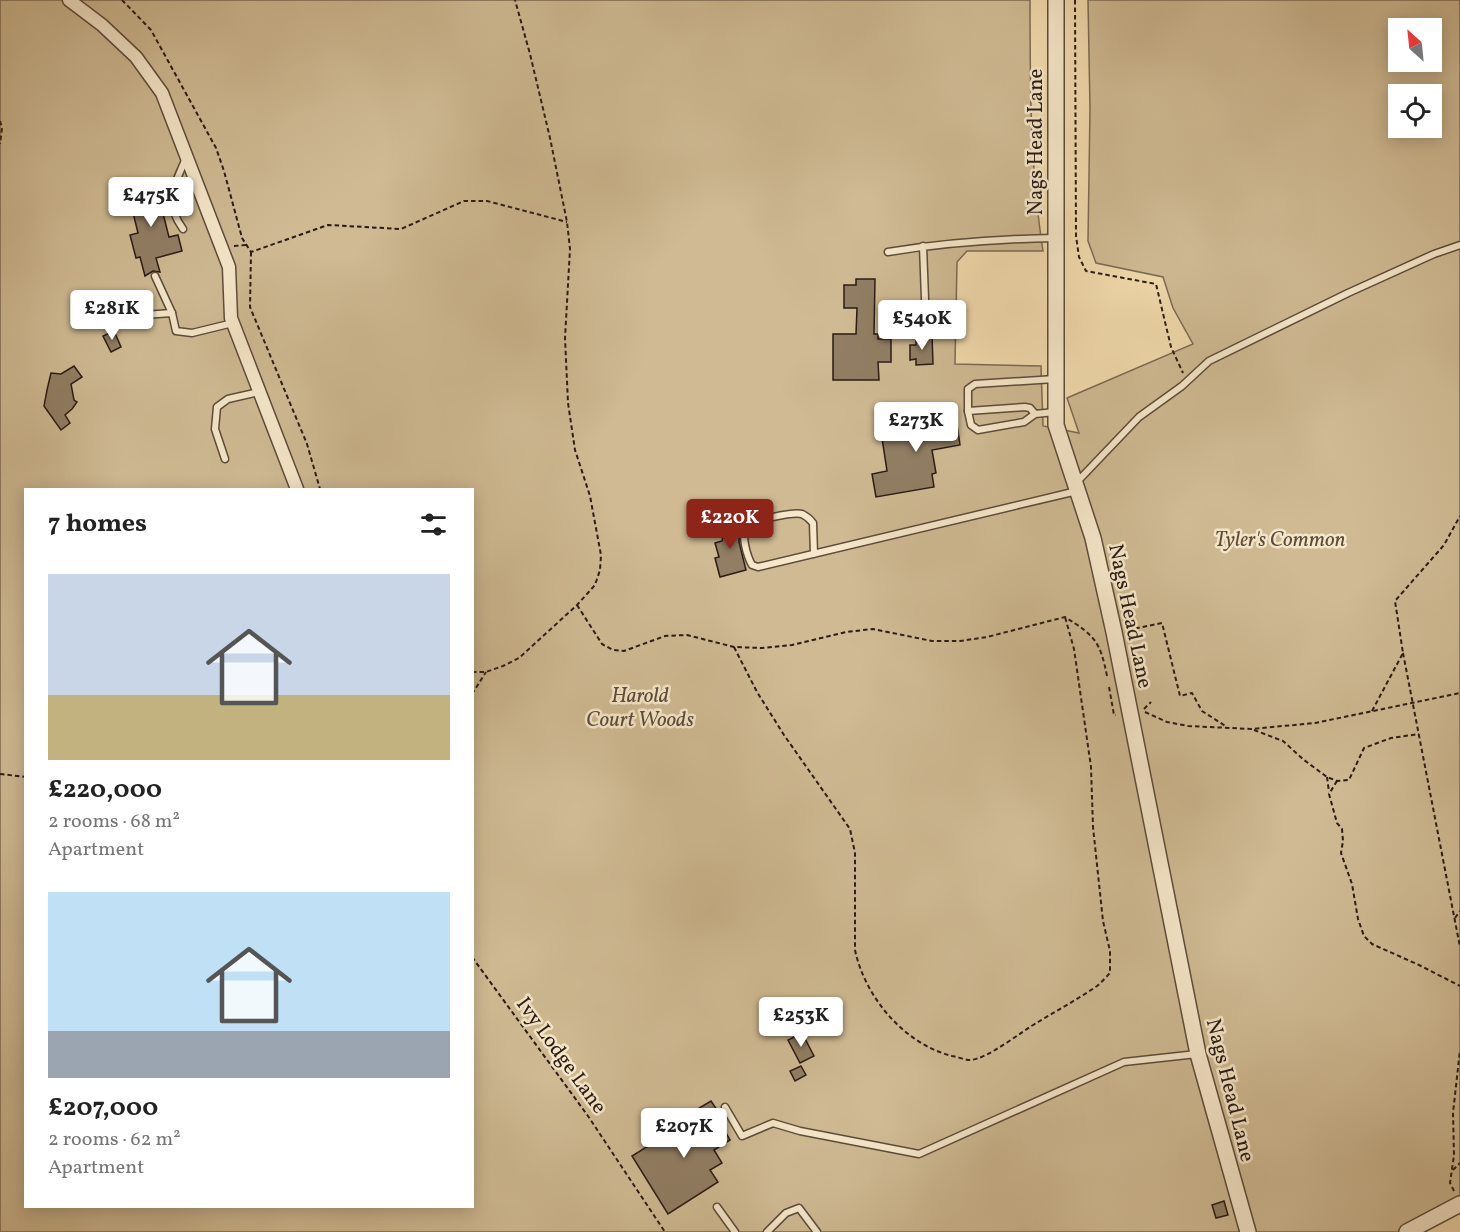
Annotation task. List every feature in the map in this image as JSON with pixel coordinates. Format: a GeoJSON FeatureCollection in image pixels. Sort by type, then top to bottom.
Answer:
{"type":"FeatureCollection","features":[{"type":"Feature","properties":{"kind":"street"},"geometry":{"type":"LineString","coordinates":[[69,0],[102,25],[136,57],[162,93],[229,267],[231,318],[297,488]]}},
{"type":"Feature","properties":{"kind":"street","name":"Nags Head Lane"},"geometry":{"type":"LineString","coordinates":[[1056,0],[1056,425],[1093,538],[1114,632],[1198,1054],[1248,1232]]}},
{"type":"Feature","properties":{"kind":"street"},"geometry":{"type":"LineString","coordinates":[[1407,1232],[1457,1198]]}},
{"type":"Feature","properties":{"kind":"lane"},"geometry":{"type":"LineString","coordinates":[[183,229],[174,216],[171,198],[187,157]]}},
{"type":"Feature","properties":{"kind":"lane"},"geometry":{"type":"LineString","coordinates":[[888,252],[923,246],[1000,239],[1056,238]]}},
{"type":"Feature","properties":{"kind":"lane"},"geometry":{"type":"LineString","coordinates":[[814,554],[813,523],[804,515],[794,514],[756,521],[747,526],[744,531],[749,558],[752,565],[756,567],[814,554],[1077,487],[1139,417],[1209,362],[1284,323],[1434,254],[1460,245]]}},
{"type":"Feature","properties":{"kind":"lane"},"geometry":{"type":"LineString","coordinates":[[923,246],[926,325]]}},
{"type":"Feature","properties":{"kind":"lane"},"geometry":{"type":"LineString","coordinates":[[155,276],[172,313],[176,331],[192,333],[233,323]]}},
{"type":"Feature","properties":{"kind":"lane"},"geometry":{"type":"LineString","coordinates":[[103,309],[130,316],[172,313]]}},
{"type":"Feature","properties":{"kind":"lane"},"geometry":{"type":"LineString","coordinates":[[1056,380],[975,384],[968,391],[971,425],[978,430],[1024,422],[1035,414],[1056,412]]}},
{"type":"Feature","properties":{"kind":"lane"},"geometry":{"type":"LineString","coordinates":[[225,459],[215,429],[217,407],[228,399],[259,392]]}},
{"type":"Feature","properties":{"kind":"lane"},"geometry":{"type":"LineString","coordinates":[[968,411],[1025,407],[1035,414]]}},
{"type":"Feature","properties":{"kind":"lane"},"geometry":{"type":"LineString","coordinates":[[725,1107],[742,1136],[773,1123],[800,1131],[919,1154],[1124,1062],[1198,1054]]}},
{"type":"Feature","properties":{"kind":"lane"},"geometry":{"type":"LineString","coordinates":[[717,1207],[735,1232]]}},
{"type":"Feature","properties":{"kind":"lane"},"geometry":{"type":"LineString","coordinates":[[767,1232],[786,1213],[799,1208],[817,1232]]}},
{"type":"Feature","properties":{"kind":"path"},"geometry":{"type":"LineString","coordinates":[[122,0],[152,30],[216,148],[242,237],[250,252],[250,307],[308,444],[320,488]]}},
{"type":"Feature","properties":{"kind":"path"},"geometry":{"type":"LineString","coordinates":[[474,672],[486,672],[519,658],[577,605],[595,585],[600,570],[601,555],[590,496],[575,450],[568,403],[565,338],[570,249],[567,222],[550,138],[515,0]]}},
{"type":"Feature","properties":{"kind":"path"},"geometry":{"type":"LineString","coordinates":[[1075,0],[1076,236],[1079,257],[1086,271],[1156,284],[1171,347],[1187,381]]}},
{"type":"Feature","properties":{"kind":"path"},"geometry":{"type":"LineString","coordinates":[[0,121],[2,128],[0,144]]}},
{"type":"Feature","properties":{"kind":"path"},"geometry":{"type":"LineString","coordinates":[[250,252],[328,225],[400,229],[464,201],[487,201],[567,222]]}},
{"type":"Feature","properties":{"kind":"path"},"geometry":{"type":"LineString","coordinates":[[1460,516],[1444,546],[1395,601],[1460,947]]}},
{"type":"Feature","properties":{"kind":"path"},"geometry":{"type":"LineString","coordinates":[[577,605],[602,644],[613,650],[624,651],[665,636],[687,635],[734,647],[762,648],[792,645],[846,632],[873,629],[932,641],[960,641],[987,637],[1065,617],[1096,640],[1109,683],[1114,715],[1130,712]]}},
{"type":"Feature","properties":{"kind":"path"},"geometry":{"type":"LineString","coordinates":[[734,647],[767,709],[850,829],[855,853],[855,950],[865,980],[896,1024],[908,1035],[941,1053],[970,1060],[986,1054],[1066,1005],[1099,984],[1110,973],[1110,951],[1103,921],[1093,826],[1091,767],[1074,649],[1065,617]]}},
{"type":"Feature","properties":{"kind":"path"},"geometry":{"type":"LineString","coordinates":[[1114,632],[1162,623],[1180,696],[1192,693],[1202,711],[1230,729]]}},
{"type":"Feature","properties":{"kind":"path"},"geometry":{"type":"LineString","coordinates":[[1372,711],[1403,653]]}},
{"type":"Feature","properties":{"kind":"path"},"geometry":{"type":"LineString","coordinates":[[474,691],[486,672]]}},
{"type":"Feature","properties":{"kind":"path"},"geometry":{"type":"LineString","coordinates":[[1152,702],[1141,710],[1167,722],[1188,726],[1251,729],[1315,723],[1460,693]]}},
{"type":"Feature","properties":{"kind":"path"},"geometry":{"type":"LineString","coordinates":[[1251,729],[1283,741],[1304,760],[1327,777],[1337,781],[1349,780],[1364,748],[1391,738],[1419,734]]}},
{"type":"Feature","properties":{"kind":"path"},"geometry":{"type":"LineString","coordinates":[[0,774],[24,777]]}},
{"type":"Feature","properties":{"kind":"path"},"geometry":{"type":"LineString","coordinates":[[1327,777],[1334,817],[1342,829],[1341,853],[1352,884],[1358,919],[1364,936],[1372,944],[1460,986]]}},
{"type":"Feature","properties":{"kind":"path"},"geometry":{"type":"LineString","coordinates":[[1329,794],[1337,781]]}},
{"type":"Feature","properties":{"kind":"path"},"geometry":{"type":"LineString","coordinates":[[1455,918],[1460,911]]}},
{"type":"Feature","properties":{"kind":"path","name":"Ivy Lodge Lane"},"geometry":{"type":"LineString","coordinates":[[474,960],[588,1116],[665,1232]]}},
{"type":"Feature","properties":{"kind":"path"},"geometry":{"type":"LineString","coordinates":[[1457,1198],[1450,1183],[1454,1155],[1453,1113],[1460,1050]]}},
{"type":"Feature","properties":{"kind":"path"},"geometry":{"type":"LineString","coordinates":[[1453,1170],[1460,1163]]}},
{"type":"Feature","properties":{"kind":"green space"},"geometry":{"type":"Polygon","coordinates":[[[0,0],[1030,0],[1033,157],[1043,251],[967,251],[957,262],[955,364],[1041,366],[1043,426],[1079,433],[1067,398],[1193,344],[1173,308],[1163,277],[1096,263],[1088,241],[1090,109],[1088,0],[1460,0],[1460,1206],[1417,1232],[0,1232],[0,0]]]}},
{"type":"Feature","properties":{"kind":"building"},"geometry":{"type":"Polygon","coordinates":[[[147,178],[150,188],[156,186],[169,237],[178,235],[182,251],[156,258],[160,272],[153,271],[145,276],[140,257],[136,258],[130,235],[138,233],[128,192],[139,189],[137,180],[147,178]]]}},
{"type":"Feature","properties":{"kind":"building"},"geometry":{"type":"Polygon","coordinates":[[[856,279],[875,279],[874,334],[878,334],[878,339],[891,339],[891,362],[878,362],[879,380],[833,380],[833,334],[856,334],[857,308],[844,308],[844,285],[856,285],[856,279]]]}},
{"type":"Feature","properties":{"kind":"building"},"geometry":{"type":"Polygon","coordinates":[[[114,331],[121,347],[111,352],[103,336],[114,331]]]}},
{"type":"Feature","properties":{"kind":"building"},"geometry":{"type":"Polygon","coordinates":[[[932,336],[933,364],[916,365],[916,359],[910,360],[910,345],[916,345],[916,337],[932,336]]]}},
{"type":"Feature","properties":{"kind":"building"},"geometry":{"type":"Polygon","coordinates":[[[74,366],[82,377],[71,384],[74,400],[77,402],[65,415],[70,423],[61,430],[44,406],[47,390],[51,373],[61,374],[74,366]]]}},
{"type":"Feature","properties":{"kind":"building"},"geometry":{"type":"Polygon","coordinates":[[[949,405],[951,418],[956,417],[960,445],[932,450],[936,473],[932,474],[934,487],[876,497],[872,474],[887,471],[882,438],[919,432],[915,410],[949,405]]]}},
{"type":"Feature","properties":{"kind":"building"},"geometry":{"type":"Polygon","coordinates":[[[727,518],[744,522],[740,529],[739,542],[746,570],[720,577],[715,558],[719,557],[715,543],[722,541],[727,518]]]}},
{"type":"Feature","properties":{"kind":"building"},"geometry":{"type":"Polygon","coordinates":[[[802,1033],[814,1056],[800,1063],[788,1040],[802,1033]]]}},
{"type":"Feature","properties":{"kind":"building"},"geometry":{"type":"Polygon","coordinates":[[[801,1066],[806,1075],[795,1081],[790,1071],[801,1066]]]}},
{"type":"Feature","properties":{"kind":"building"},"geometry":{"type":"Polygon","coordinates":[[[711,1101],[717,1110],[714,1112],[730,1140],[714,1150],[722,1163],[710,1170],[718,1182],[668,1214],[632,1156],[687,1122],[684,1117],[711,1101]]]}},
{"type":"Feature","properties":{"kind":"building"},"geometry":{"type":"Polygon","coordinates":[[[1224,1201],[1228,1215],[1216,1218],[1212,1205],[1224,1201]]]}},
{"type":"Feature","properties":{"kind":"park label","name":"Tyler's Common"},"geometry":{"type":"Point","coordinates":[1280,539]}},
{"type":"Feature","properties":{"kind":"park label","name":"Harold Court Woods"},"geometry":{"type":"Point","coordinates":[640,707]}}]}
